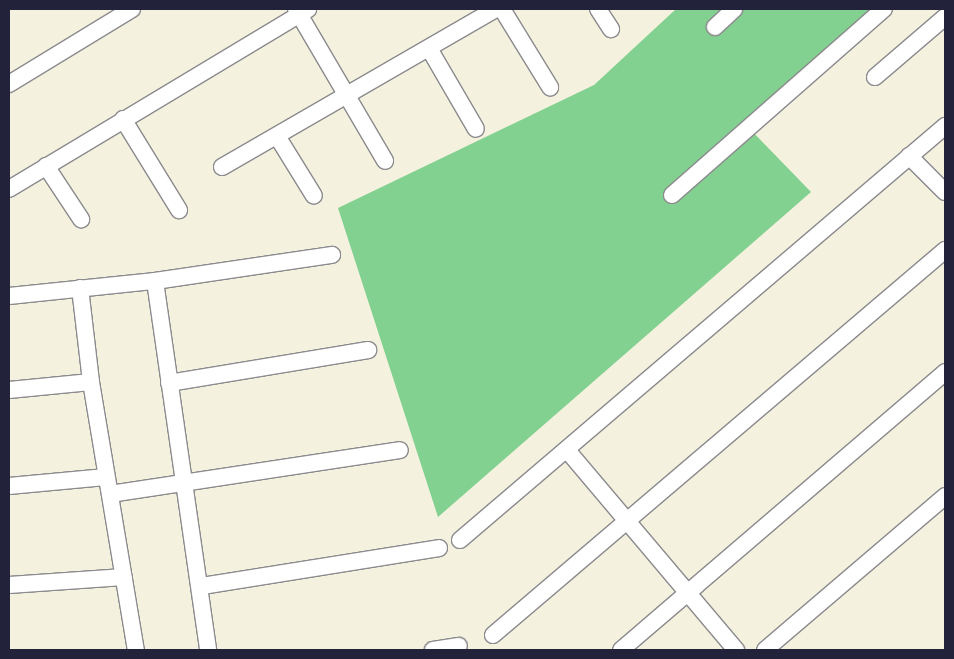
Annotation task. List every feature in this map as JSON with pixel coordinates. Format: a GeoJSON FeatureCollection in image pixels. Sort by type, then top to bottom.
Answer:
{"type":"FeatureCollection","features":[{"type":"Feature","properties":{"kind":"street"},"geometry":{"type":"LineString","coordinates":[[9,84],[132,9]]}},
{"type":"Feature","properties":{"kind":"street"},"geometry":{"type":"LineString","coordinates":[[222,167],[348,92],[430,50],[496,9]]}},
{"type":"Feature","properties":{"kind":"street"},"geometry":{"type":"LineString","coordinates":[[502,9],[550,87]]}},
{"type":"Feature","properties":{"kind":"street"},"geometry":{"type":"LineString","coordinates":[[598,9],[611,30]]}},
{"type":"Feature","properties":{"kind":"street"},"geometry":{"type":"LineString","coordinates":[[715,28],[734,9]]}},
{"type":"Feature","properties":{"kind":"street"},"geometry":{"type":"LineString","coordinates":[[672,195],[884,9]]}},
{"type":"Feature","properties":{"kind":"street"},"geometry":{"type":"LineString","coordinates":[[9,189],[301,11],[348,92],[384,161]]}},
{"type":"Feature","properties":{"kind":"street"},"geometry":{"type":"LineString","coordinates":[[875,77],[945,17]]}},
{"type":"Feature","properties":{"kind":"street"},"geometry":{"type":"LineString","coordinates":[[430,50],[476,129]]}},
{"type":"Feature","properties":{"kind":"street"},"geometry":{"type":"LineString","coordinates":[[123,119],[179,210]]}},
{"type":"Feature","properties":{"kind":"street"},"geometry":{"type":"LineString","coordinates":[[460,540],[945,126]]}},
{"type":"Feature","properties":{"kind":"street"},"geometry":{"type":"LineString","coordinates":[[277,136],[314,196]]}},
{"type":"Feature","properties":{"kind":"street"},"geometry":{"type":"LineString","coordinates":[[909,156],[945,192]]}},
{"type":"Feature","properties":{"kind":"street"},"geometry":{"type":"LineString","coordinates":[[46,166],[81,220]]}},
{"type":"Feature","properties":{"kind":"street"},"geometry":{"type":"LineString","coordinates":[[493,635],[945,250]]}},
{"type":"Feature","properties":{"kind":"street"},"geometry":{"type":"LineString","coordinates":[[9,296],[155,281],[332,255]]}},
{"type":"Feature","properties":{"kind":"street"},"geometry":{"type":"LineString","coordinates":[[155,281],[183,483],[202,586],[208,650]]}},
{"type":"Feature","properties":{"kind":"street"},"geometry":{"type":"LineString","coordinates":[[80,288],[91,382],[136,650]]}},
{"type":"Feature","properties":{"kind":"street"},"geometry":{"type":"LineString","coordinates":[[169,383],[368,350]]}},
{"type":"Feature","properties":{"kind":"street"},"geometry":{"type":"LineString","coordinates":[[622,650],[945,372]]}},
{"type":"Feature","properties":{"kind":"street"},"geometry":{"type":"LineString","coordinates":[[9,390],[91,382]]}},
{"type":"Feature","properties":{"kind":"street"},"geometry":{"type":"LineString","coordinates":[[110,494],[400,450]]}},
{"type":"Feature","properties":{"kind":"street"},"geometry":{"type":"LineString","coordinates":[[566,450],[687,595],[736,650]]}},
{"type":"Feature","properties":{"kind":"street"},"geometry":{"type":"LineString","coordinates":[[9,486],[106,477]]}},
{"type":"Feature","properties":{"kind":"street"},"geometry":{"type":"LineString","coordinates":[[765,650],[944,500]]}},
{"type":"Feature","properties":{"kind":"street"},"geometry":{"type":"LineString","coordinates":[[202,586],[439,548]]}},
{"type":"Feature","properties":{"kind":"street"},"geometry":{"type":"LineString","coordinates":[[9,585],[124,577]]}},
{"type":"Feature","properties":{"kind":"street"},"geometry":{"type":"LineString","coordinates":[[433,650],[459,646]]}},
{"type":"Feature","properties":{"kind":"green space"},"geometry":{"type":"Polygon","coordinates":[[[676,9],[887,9],[746,125],[811,192],[438,517],[338,208],[594,85],[676,9]]]}}]}
